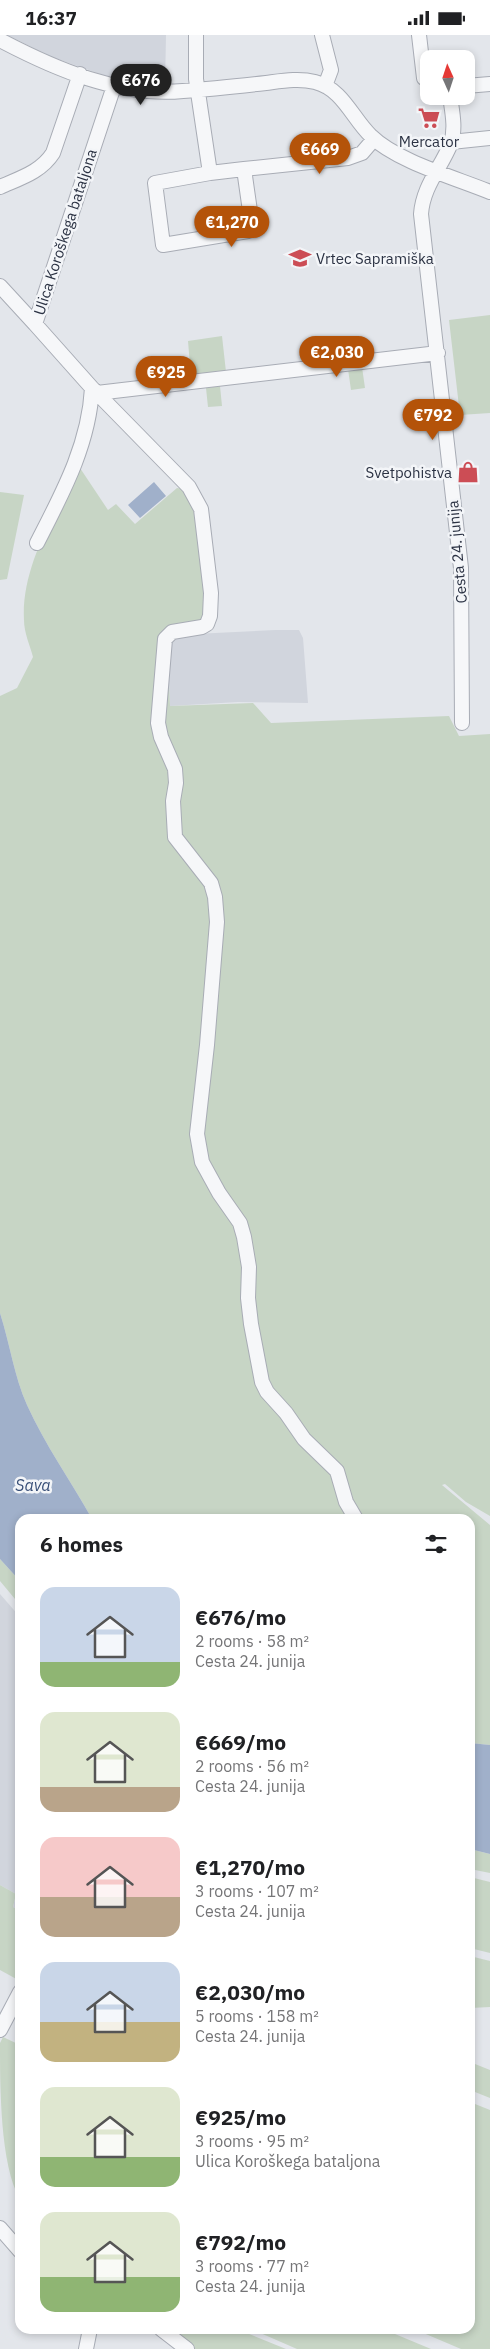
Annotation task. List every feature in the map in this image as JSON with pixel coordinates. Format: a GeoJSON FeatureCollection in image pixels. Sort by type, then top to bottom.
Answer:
{"type":"FeatureCollection","features":[{"type":"Feature","properties":{"kind":"street"},"geometry":{"type":"LineString","coordinates":[[196,35],[196,79],[210,173]]}},
{"type":"Feature","properties":{"kind":"street"},"geometry":{"type":"LineString","coordinates":[[322,35],[331,70],[325,86]]}},
{"type":"Feature","properties":{"kind":"street"},"geometry":{"type":"LineString","coordinates":[[421,35],[422,50]]}},
{"type":"Feature","properties":{"kind":"street"},"geometry":{"type":"LineString","coordinates":[[0,40],[80,75],[114,86],[157,93],[298,80],[325,86],[340,97],[374,139],[389,150],[490,192]]}},
{"type":"Feature","properties":{"kind":"street"},"geometry":{"type":"LineString","coordinates":[[0,187],[32,173],[48,161],[53,153],[80,75]]}},
{"type":"Feature","properties":{"kind":"street"},"geometry":{"type":"LineString","coordinates":[[475,85],[490,84]]}},
{"type":"Feature","properties":{"kind":"street","name":"Ulica Koroškega bataljona"},"geometry":{"type":"LineString","coordinates":[[114,86],[35,324],[95,391],[189,487],[201,509],[211,593],[210,617],[207,624],[202,627],[172,632],[165,639],[158,723],[161,737],[176,769],[173,801],[175,837],[210,883],[215,897],[217,922],[207,1045],[198,1120],[198,1147],[206,1173],[236,1216],[244,1237],[249,1267],[248,1298],[251,1325],[262,1382],[267,1392],[286,1413],[304,1439],[337,1471],[346,1502],[353,1514]]}},
{"type":"Feature","properties":{"kind":"street"},"geometry":{"type":"LineString","coordinates":[[451,105],[453,130],[451,142],[490,138]]}},
{"type":"Feature","properties":{"kind":"street"},"geometry":{"type":"LineString","coordinates":[[244,169],[251,229],[163,245],[155,183],[210,173],[244,169],[348,158],[362,153],[374,139]]}},
{"type":"Feature","properties":{"kind":"street","name":"Cesta 24. junija"},"geometry":{"type":"LineString","coordinates":[[451,142],[426,189],[421,214],[438,353],[460,567],[462,723]]}},
{"type":"Feature","properties":{"kind":"street"},"geometry":{"type":"LineString","coordinates":[[0,286],[35,324]]}},
{"type":"Feature","properties":{"kind":"street"},"geometry":{"type":"LineString","coordinates":[[37,543],[65,487],[84,442],[95,391],[233,378],[333,363],[350,364],[438,353]]}},
{"type":"Feature","properties":{"kind":"street"},"geometry":{"type":"LineString","coordinates":[[0,2030],[15,2002]]}},
{"type":"Feature","properties":{"kind":"street"},"geometry":{"type":"LineString","coordinates":[[0,2227],[15,2245]]}},
{"type":"Feature","properties":{"kind":"street"},"geometry":{"type":"LineString","coordinates":[[86,2349],[89,2334]]}},
{"type":"Feature","properties":{"kind":"street"},"geometry":{"type":"LineString","coordinates":[[168,2334],[187,2349]]}},
{"type":"Feature","properties":{"kind":"shaded area"},"geometry":{"type":"Polygon","coordinates":[[[7,35],[166,35],[165,87],[111,78],[52,57],[7,35]]]}},
{"type":"Feature","properties":{"kind":"shaded area"},"geometry":{"type":"Polygon","coordinates":[[[299,630],[303,638],[308,703],[238,702],[170,706],[167,641],[174,635],[299,630]]]}},
{"type":"Feature","properties":{"kind":"shaded area"},"geometry":{"type":"Polygon","coordinates":[[[0,1594],[15,1611],[15,1893],[0,1885],[0,1594]]]}},
{"type":"Feature","properties":{"kind":"green space"},"geometry":{"type":"Polygon","coordinates":[[[490,315],[490,413],[460,415],[449,320],[490,315]]]}},
{"type":"Feature","properties":{"kind":"green space"},"geometry":{"type":"Polygon","coordinates":[[[222,336],[226,372],[191,377],[188,341],[222,336]]]}},
{"type":"Feature","properties":{"kind":"green space"},"geometry":{"type":"Polygon","coordinates":[[[362,367],[365,388],[351,390],[348,369],[362,367]]]}},
{"type":"Feature","properties":{"kind":"green space"},"geometry":{"type":"Polygon","coordinates":[[[220,386],[222,406],[208,407],[206,388],[220,386]]]}},
{"type":"Feature","properties":{"kind":"green space"},"geometry":{"type":"Polygon","coordinates":[[[78,465],[108,510],[116,504],[135,524],[177,488],[185,489],[197,523],[204,559],[207,632],[174,635],[167,641],[170,706],[253,703],[271,723],[449,716],[459,736],[490,734],[490,1516],[466,1502],[445,1484],[442,1485],[490,1525],[490,1745],[475,1744],[475,1514],[89,1514],[42,1434],[27,1405],[19,1383],[0,1313],[0,696],[17,688],[33,657],[24,625],[25,600],[34,560],[50,520],[78,465]]]}},
{"type":"Feature","properties":{"kind":"green space"},"geometry":{"type":"Polygon","coordinates":[[[0,492],[24,495],[7,579],[0,580],[0,492]]]}},
{"type":"Feature","properties":{"kind":"green space"},"geometry":{"type":"Polygon","coordinates":[[[0,1559],[15,1576],[15,1599],[0,1581],[0,1559]]]}},
{"type":"Feature","properties":{"kind":"green space"},"geometry":{"type":"Polygon","coordinates":[[[475,1850],[490,1854],[490,1873],[475,1870],[475,1850]]]}},
{"type":"Feature","properties":{"kind":"green space"},"geometry":{"type":"Polygon","coordinates":[[[475,1878],[490,1882],[490,1953],[475,1949],[475,1878]]]}},
{"type":"Feature","properties":{"kind":"green space"},"geometry":{"type":"Polygon","coordinates":[[[0,1885],[15,1893],[13,1907],[15,1908],[15,1978],[0,1970],[0,1885]]]}},
{"type":"Feature","properties":{"kind":"green space"},"geometry":{"type":"Polygon","coordinates":[[[475,1957],[490,1961],[490,2007],[475,2008],[475,1957]]]}},
{"type":"Feature","properties":{"kind":"green space"},"geometry":{"type":"Polygon","coordinates":[[[3,2037],[15,2043],[15,2189],[8,2167],[2,2124],[0,2043],[3,2037]]]}},
{"type":"Feature","properties":{"kind":"green space"},"geometry":{"type":"Polygon","coordinates":[[[475,2064],[490,2070],[490,2098],[475,2092],[475,2064]]]}},
{"type":"Feature","properties":{"kind":"green space"},"geometry":{"type":"Polygon","coordinates":[[[475,2104],[490,2110],[490,2349],[461,2349],[426,2334],[475,2334],[475,2104]]]}},
{"type":"Feature","properties":{"kind":"green space"},"geometry":{"type":"Polygon","coordinates":[[[175,2334],[249,2334],[286,2349],[195,2349],[175,2334]]]}},
{"type":"Feature","properties":{"kind":"green space"},"geometry":{"type":"Polygon","coordinates":[[[262,2334],[395,2334],[431,2349],[297,2349],[262,2334]]]}},
{"type":"Feature","properties":{"kind":"water"},"geometry":{"type":"Polygon","coordinates":[[[154,482],[166,496],[140,518],[128,505],[154,482]]]}},
{"type":"Feature","properties":{"kind":"water","name":"Sava"},"geometry":{"type":"Polygon","coordinates":[[[0,1313],[27,1405],[50,1449],[89,1514],[15,1514],[15,1576],[0,1559],[0,1313]]]}},
{"type":"Feature","properties":{"kind":"water"},"geometry":{"type":"Polygon","coordinates":[[[475,1744],[490,1745],[490,1854],[475,1850],[475,1744]]]}},
{"type":"Feature","properties":{"kind":"place","name":"Mercator"},"geometry":{"type":"Point","coordinates":[429,118]}},
{"type":"Feature","properties":{"kind":"place","name":"Vrtec Sapramiška"},"geometry":{"type":"Point","coordinates":[300,258]}},
{"type":"Feature","properties":{"kind":"place","name":"Svetpohistva"},"geometry":{"type":"Point","coordinates":[468,472]}}]}
